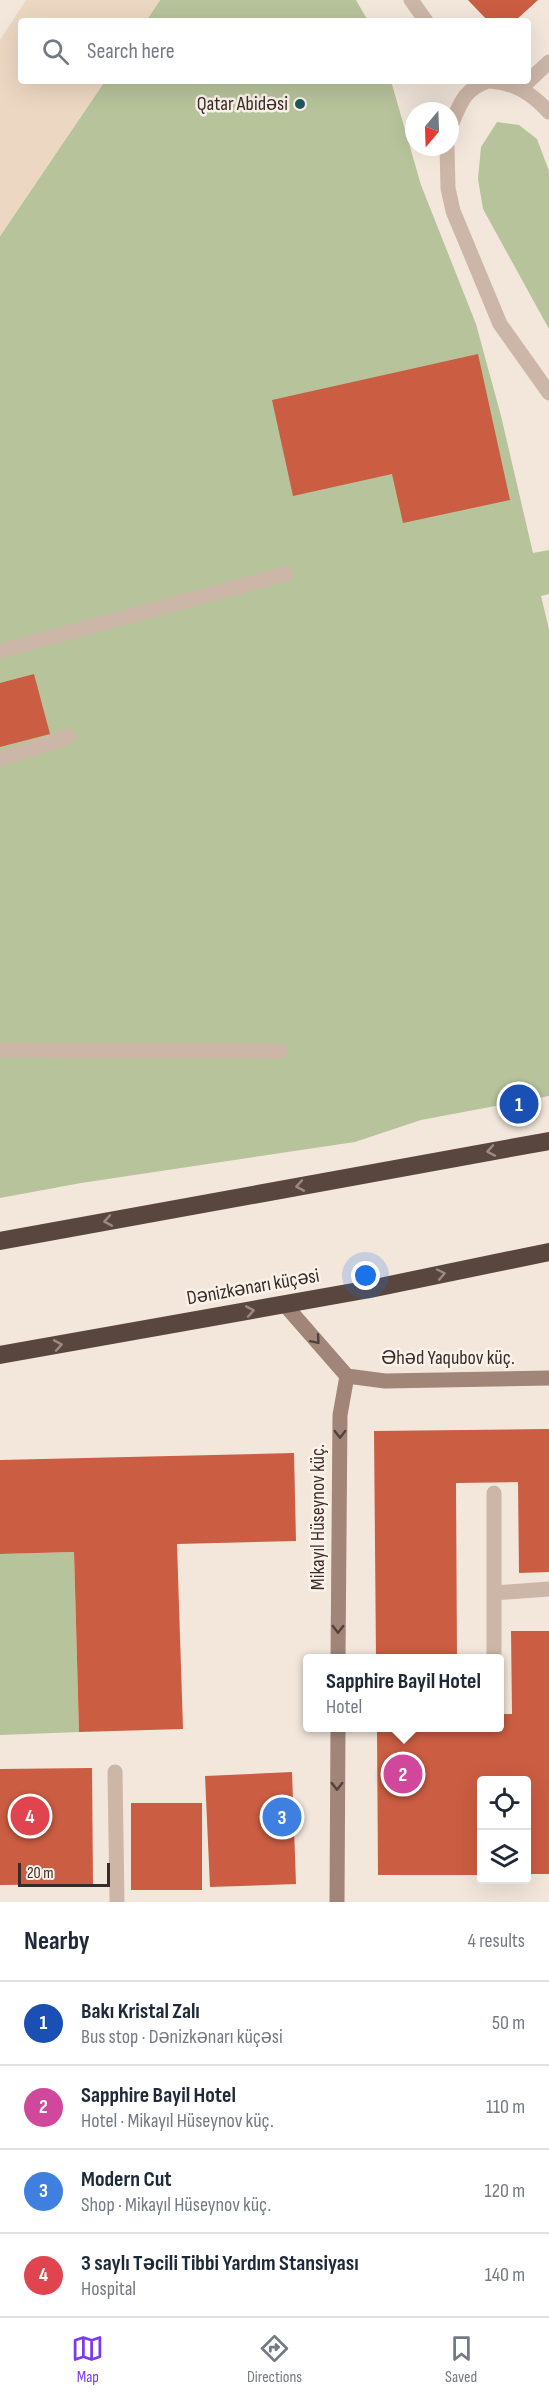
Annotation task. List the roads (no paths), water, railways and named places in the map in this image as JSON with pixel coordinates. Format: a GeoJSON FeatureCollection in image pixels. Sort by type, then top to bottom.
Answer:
{"type":"FeatureCollection","features":[{"type":"Feature","properties":{"kind":"highway"},"geometry":{"type":"LineString","coordinates":[[0,1241],[549,1141]]}},
{"type":"Feature","properties":{"kind":"highway","name":"Dənizkənarı küçəsi"},"geometry":{"type":"LineString","coordinates":[[0,1355],[285,1305],[549,1252]]}},
{"type":"Feature","properties":{"kind":"street"},"geometry":{"type":"LineString","coordinates":[[285,1305],[347,1376]]}},
{"type":"Feature","properties":{"kind":"street","name":"Əhəd Yaqubov küç."},"geometry":{"type":"LineString","coordinates":[[347,1376],[385,1381],[549,1378]]}},
{"type":"Feature","properties":{"kind":"street","name":"Mikayıl Hüseynov küç."},"geometry":{"type":"LineString","coordinates":[[338,1654],[340,1415],[347,1376]]}},
{"type":"Feature","properties":{"kind":"street"},"geometry":{"type":"LineString","coordinates":[[336,1902],[338,1732]]}},
{"type":"Feature","properties":{"kind":"lane"},"geometry":{"type":"LineString","coordinates":[[411,0],[424,18]]}},
{"type":"Feature","properties":{"kind":"lane"},"geometry":{"type":"LineString","coordinates":[[531,79],[549,62]]}},
{"type":"Feature","properties":{"kind":"lane"},"geometry":{"type":"LineString","coordinates":[[459,106],[470,84]]}},
{"type":"Feature","properties":{"kind":"lane"},"geometry":{"type":"LineString","coordinates":[[511,84],[534,97],[549,112]]}},
{"type":"Feature","properties":{"kind":"lane"},"geometry":{"type":"LineString","coordinates":[[521,88],[525,84]]}},
{"type":"Feature","properties":{"kind":"lane"},"geometry":{"type":"LineString","coordinates":[[447,156],[448,188],[453,211],[500,324],[549,393]]}},
{"type":"Feature","properties":{"kind":"lane"},"geometry":{"type":"LineString","coordinates":[[0,651],[286,574]]}},
{"type":"Feature","properties":{"kind":"lane"},"geometry":{"type":"LineString","coordinates":[[0,759],[68,737]]}},
{"type":"Feature","properties":{"kind":"lane"},"geometry":{"type":"LineString","coordinates":[[0,1050],[280,1051]]}},
{"type":"Feature","properties":{"kind":"lane"},"geometry":{"type":"LineString","coordinates":[[494,1493],[494,1654]]}},
{"type":"Feature","properties":{"kind":"lane"},"geometry":{"type":"LineString","coordinates":[[494,1593],[549,1589]]}},
{"type":"Feature","properties":{"kind":"lane"},"geometry":{"type":"LineString","coordinates":[[115,1772],[117,1902]]}},
{"type":"Feature","properties":{"kind":"place","name":"Qatar Abidəsi"},"geometry":{"type":"Point","coordinates":[300,104]}},
{"type":"Feature","properties":{"kind":"place","name":"Bakı Kristal Zalı"},"geometry":{"type":"Point","coordinates":[519,1104]}},
{"type":"Feature","properties":{"kind":"place","name":"Sapphire Bayil Hotel"},"geometry":{"type":"Point","coordinates":[403,1774]}},
{"type":"Feature","properties":{"kind":"place","name":"3 saylı Təcili Tibbi Yardım Stansiyası"},"geometry":{"type":"Point","coordinates":[30,1816]}},
{"type":"Feature","properties":{"kind":"place","name":"Modern Cut"},"geometry":{"type":"Point","coordinates":[282,1817]}}]}
